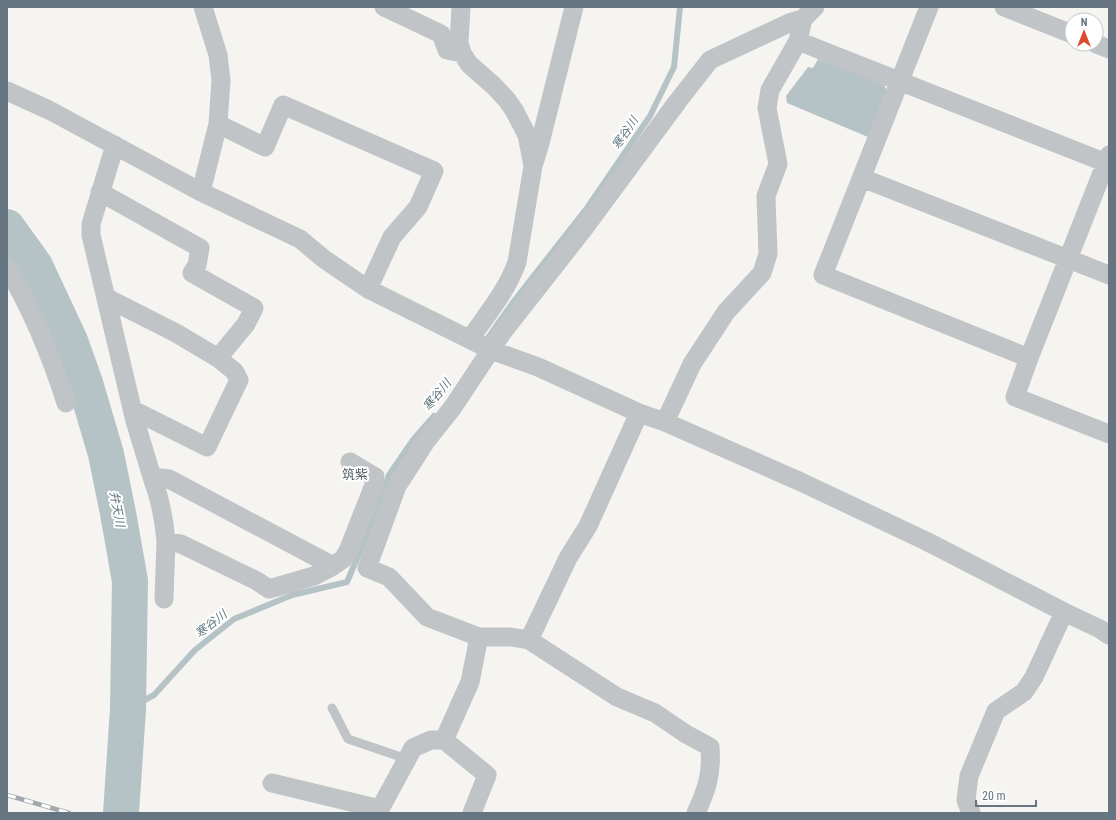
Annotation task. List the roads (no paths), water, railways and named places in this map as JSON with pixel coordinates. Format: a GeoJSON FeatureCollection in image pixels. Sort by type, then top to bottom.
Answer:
{"type":"FeatureCollection","features":[{"type":"Feature","properties":{"kind":"street"},"geometry":{"type":"LineString","coordinates":[[202,192],[218,124],[220,80],[218,55],[203,7]]}},
{"type":"Feature","properties":{"kind":"street"},"geometry":{"type":"LineString","coordinates":[[384,7],[441,34],[447,50],[462,53]]}},
{"type":"Feature","properties":{"kind":"street"},"geometry":{"type":"LineString","coordinates":[[461,7],[459,43],[462,53],[469,64],[494,86],[514,110],[527,135],[533,166]]}},
{"type":"Feature","properties":{"kind":"street"},"geometry":{"type":"LineString","coordinates":[[472,340],[508,285],[517,262],[533,166],[574,7]]}},
{"type":"Feature","properties":{"kind":"street"},"geometry":{"type":"LineString","coordinates":[[929,7],[823,275],[1029,358]]}},
{"type":"Feature","properties":{"kind":"street"},"geometry":{"type":"LineString","coordinates":[[1004,7],[1064,31]]}},
{"type":"Feature","properties":{"kind":"street"},"geometry":{"type":"LineString","coordinates":[[665,422],[692,364],[722,318],[762,274],[768,254],[766,196],[778,164],[767,108],[770,90],[798,41],[809,13]]}},
{"type":"Feature","properties":{"kind":"street"},"geometry":{"type":"LineString","coordinates":[[696,813],[706,791],[712,764],[710,747],[686,734],[655,713],[617,697],[529,640],[511,637],[479,637],[427,617],[389,577],[367,568],[396,486],[426,441],[453,407],[502,333],[582,231],[710,60],[809,13]]}},
{"type":"Feature","properties":{"kind":"street"},"geometry":{"type":"LineString","coordinates":[[798,41],[1108,161],[1029,358],[1016,397],[1109,434]]}},
{"type":"Feature","properties":{"kind":"street"},"geometry":{"type":"LineString","coordinates":[[7,91],[49,110],[202,192],[300,239],[324,259],[368,289],[491,350],[538,367],[639,413],[665,422],[801,482],[919,538],[1100,629],[1109,635]]}},
{"type":"Feature","properties":{"kind":"street"},"geometry":{"type":"LineString","coordinates":[[218,124],[266,146],[284,106],[434,171],[418,207],[392,237],[368,289]]}},
{"type":"Feature","properties":{"kind":"street"},"geometry":{"type":"LineString","coordinates":[[115,145],[91,224],[91,235],[137,428],[160,498],[166,541],[164,598]]}},
{"type":"Feature","properties":{"kind":"street"},"geometry":{"type":"LineString","coordinates":[[862,178],[1069,258],[1109,275]]}},
{"type":"Feature","properties":{"kind":"street"},"geometry":{"type":"LineString","coordinates":[[100,192],[200,248],[197,264],[192,273],[254,308],[246,324],[218,358]]}},
{"type":"Feature","properties":{"kind":"street"},"geometry":{"type":"LineString","coordinates":[[7,268],[16,283],[38,331],[60,384],[66,403]]}},
{"type":"Feature","properties":{"kind":"street"},"geometry":{"type":"LineString","coordinates":[[107,298],[176,333],[218,358],[234,371],[238,380],[207,447],[133,410]]}},
{"type":"Feature","properties":{"kind":"street"},"geometry":{"type":"LineString","coordinates":[[529,640],[568,558],[588,526],[639,413]]}},
{"type":"Feature","properties":{"kind":"street"},"geometry":{"type":"LineString","coordinates":[[166,541],[180,544],[257,581],[269,589],[314,576],[343,559],[348,551],[374,485],[375,477],[350,462]]}},
{"type":"Feature","properties":{"kind":"street"},"geometry":{"type":"LineString","coordinates":[[152,477],[169,479],[332,566]]}},
{"type":"Feature","properties":{"kind":"street"},"geometry":{"type":"LineString","coordinates":[[971,813],[966,800],[969,776],[996,711],[1024,692],[1034,677],[1064,612]]}},
{"type":"Feature","properties":{"kind":"street"},"geometry":{"type":"LineString","coordinates":[[444,740],[470,682],[479,637]]}},
{"type":"Feature","properties":{"kind":"street"},"geometry":{"type":"LineString","coordinates":[[272,783],[380,809],[413,748],[431,740],[444,740],[487,775],[472,813]]}},
{"type":"Feature","properties":{"kind":"lane"},"geometry":{"type":"LineString","coordinates":[[332,708],[348,739],[407,759]]}},
{"type":"Feature","properties":{"kind":"waterway","name":"寒谷川"},"geometry":{"type":"LineString","coordinates":[[483,345],[514,301],[587,208],[650,116],[674,67],[680,7]]}},
{"type":"Feature","properties":{"kind":"waterway","name":"弁天川"},"geometry":{"type":"LineString","coordinates":[[7,227],[35,266],[70,341],[85,383],[106,454],[118,513],[130,581],[128,709],[121,813]]}},
{"type":"Feature","properties":{"kind":"waterway","name":"寒谷川"},"geometry":{"type":"LineString","coordinates":[[128,709],[154,695],[195,650],[234,619],[292,595],[347,582],[378,509],[389,475],[413,440],[434,416]]}},
{"type":"Feature","properties":{"kind":"railway"},"geometry":{"type":"LineString","coordinates":[[7,795],[69,813]]}},
{"type":"Feature","properties":{"kind":"district","name":"筑紫"},"geometry":{"type":"Point","coordinates":[355,474]}}]}
